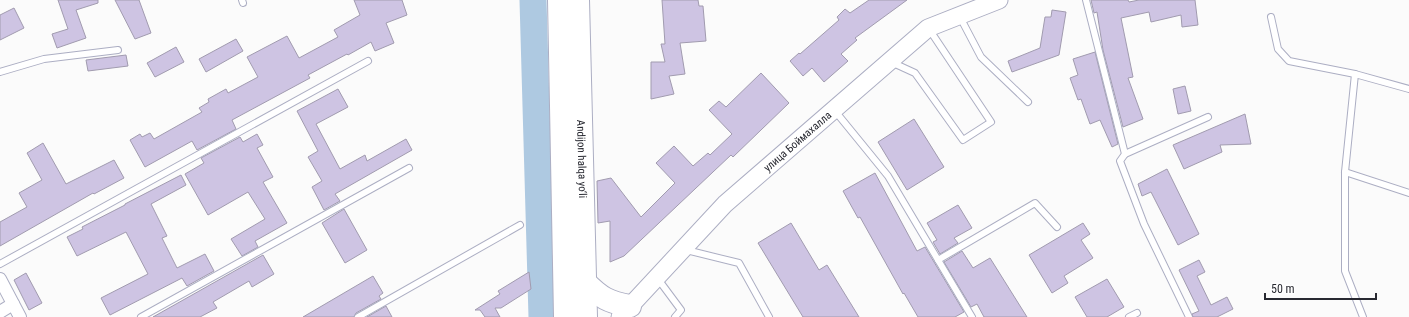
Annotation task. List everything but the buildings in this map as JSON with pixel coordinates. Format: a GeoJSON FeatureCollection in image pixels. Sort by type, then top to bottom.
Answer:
{"type":"FeatureCollection","features":[{"type":"Feature","properties":{"kind":"highway","name":"Andijon halqa yo‘li"},"geometry":{"type":"LineString","coordinates":[[559,0],[565,317]]}},
{"type":"Feature","properties":{"kind":"highway","name":"Andijon halqa yo‘li"},"geometry":{"type":"LineString","coordinates":[[578,0],[586,317]]}},
{"type":"Feature","properties":{"kind":"highway"},"geometry":{"type":"LineString","coordinates":[[586,282],[600,297],[613,303],[626,313]]}},
{"type":"Feature","properties":{"kind":"main road","name":"улица Боймахалла"},"geometry":{"type":"LineString","coordinates":[[626,313],[656,277],[725,204],[928,28],[999,0]]}},
{"type":"Feature","properties":{"kind":"street"},"geometry":{"type":"LineString","coordinates":[[0,279],[20,317]]}},
{"type":"Feature","properties":{"kind":"street"},"geometry":{"type":"LineString","coordinates":[[0,312],[13,304]]}},
{"type":"Feature","properties":{"kind":"lane"},"geometry":{"type":"LineString","coordinates":[[1086,0],[1125,154]]}},
{"type":"Feature","properties":{"kind":"lane"},"geometry":{"type":"LineString","coordinates":[[959,16],[981,57],[1028,102]]}},
{"type":"Feature","properties":{"kind":"lane"},"geometry":{"type":"LineString","coordinates":[[1271,17],[1278,48],[1289,61],[1355,74],[1409,89]]}},
{"type":"Feature","properties":{"kind":"lane"},"geometry":{"type":"LineString","coordinates":[[890,61],[915,73],[963,140],[991,122],[928,28]]}},
{"type":"Feature","properties":{"kind":"lane"},"geometry":{"type":"LineString","coordinates":[[0,72],[44,58],[118,50]]}},
{"type":"Feature","properties":{"kind":"lane"},"geometry":{"type":"LineString","coordinates":[[0,264],[368,60]]}},
{"type":"Feature","properties":{"kind":"lane"},"geometry":{"type":"LineString","coordinates":[[1355,74],[1345,172],[1345,272],[1363,317]]}},
{"type":"Feature","properties":{"kind":"lane"},"geometry":{"type":"LineString","coordinates":[[834,110],[888,176],[972,317]]}},
{"type":"Feature","properties":{"kind":"lane"},"geometry":{"type":"LineString","coordinates":[[1190,317],[1144,224],[1120,161],[1125,154],[1208,117]]}},
{"type":"Feature","properties":{"kind":"lane"},"geometry":{"type":"LineString","coordinates":[[140,317],[408,168]]}},
{"type":"Feature","properties":{"kind":"lane"},"geometry":{"type":"LineString","coordinates":[[1345,172],[1409,194]]}},
{"type":"Feature","properties":{"kind":"lane"},"geometry":{"type":"LineString","coordinates":[[938,260],[1035,203],[1057,227]]}},
{"type":"Feature","properties":{"kind":"lane"},"geometry":{"type":"LineString","coordinates":[[358,317],[520,226]]}},
{"type":"Feature","properties":{"kind":"lane"},"geometry":{"type":"LineString","coordinates":[[683,249],[739,263],[769,317]]}},
{"type":"Feature","properties":{"kind":"lane"},"geometry":{"type":"LineString","coordinates":[[656,277],[681,310],[675,317]]}},
{"type":"Feature","properties":{"kind":"lane"},"geometry":{"type":"LineString","coordinates":[[1129,317],[1137,313]]}},
{"type":"Feature","properties":{"kind":"waterway"},"geometry":{"type":"LineString","coordinates":[[533,0],[542,317]]}}]}
